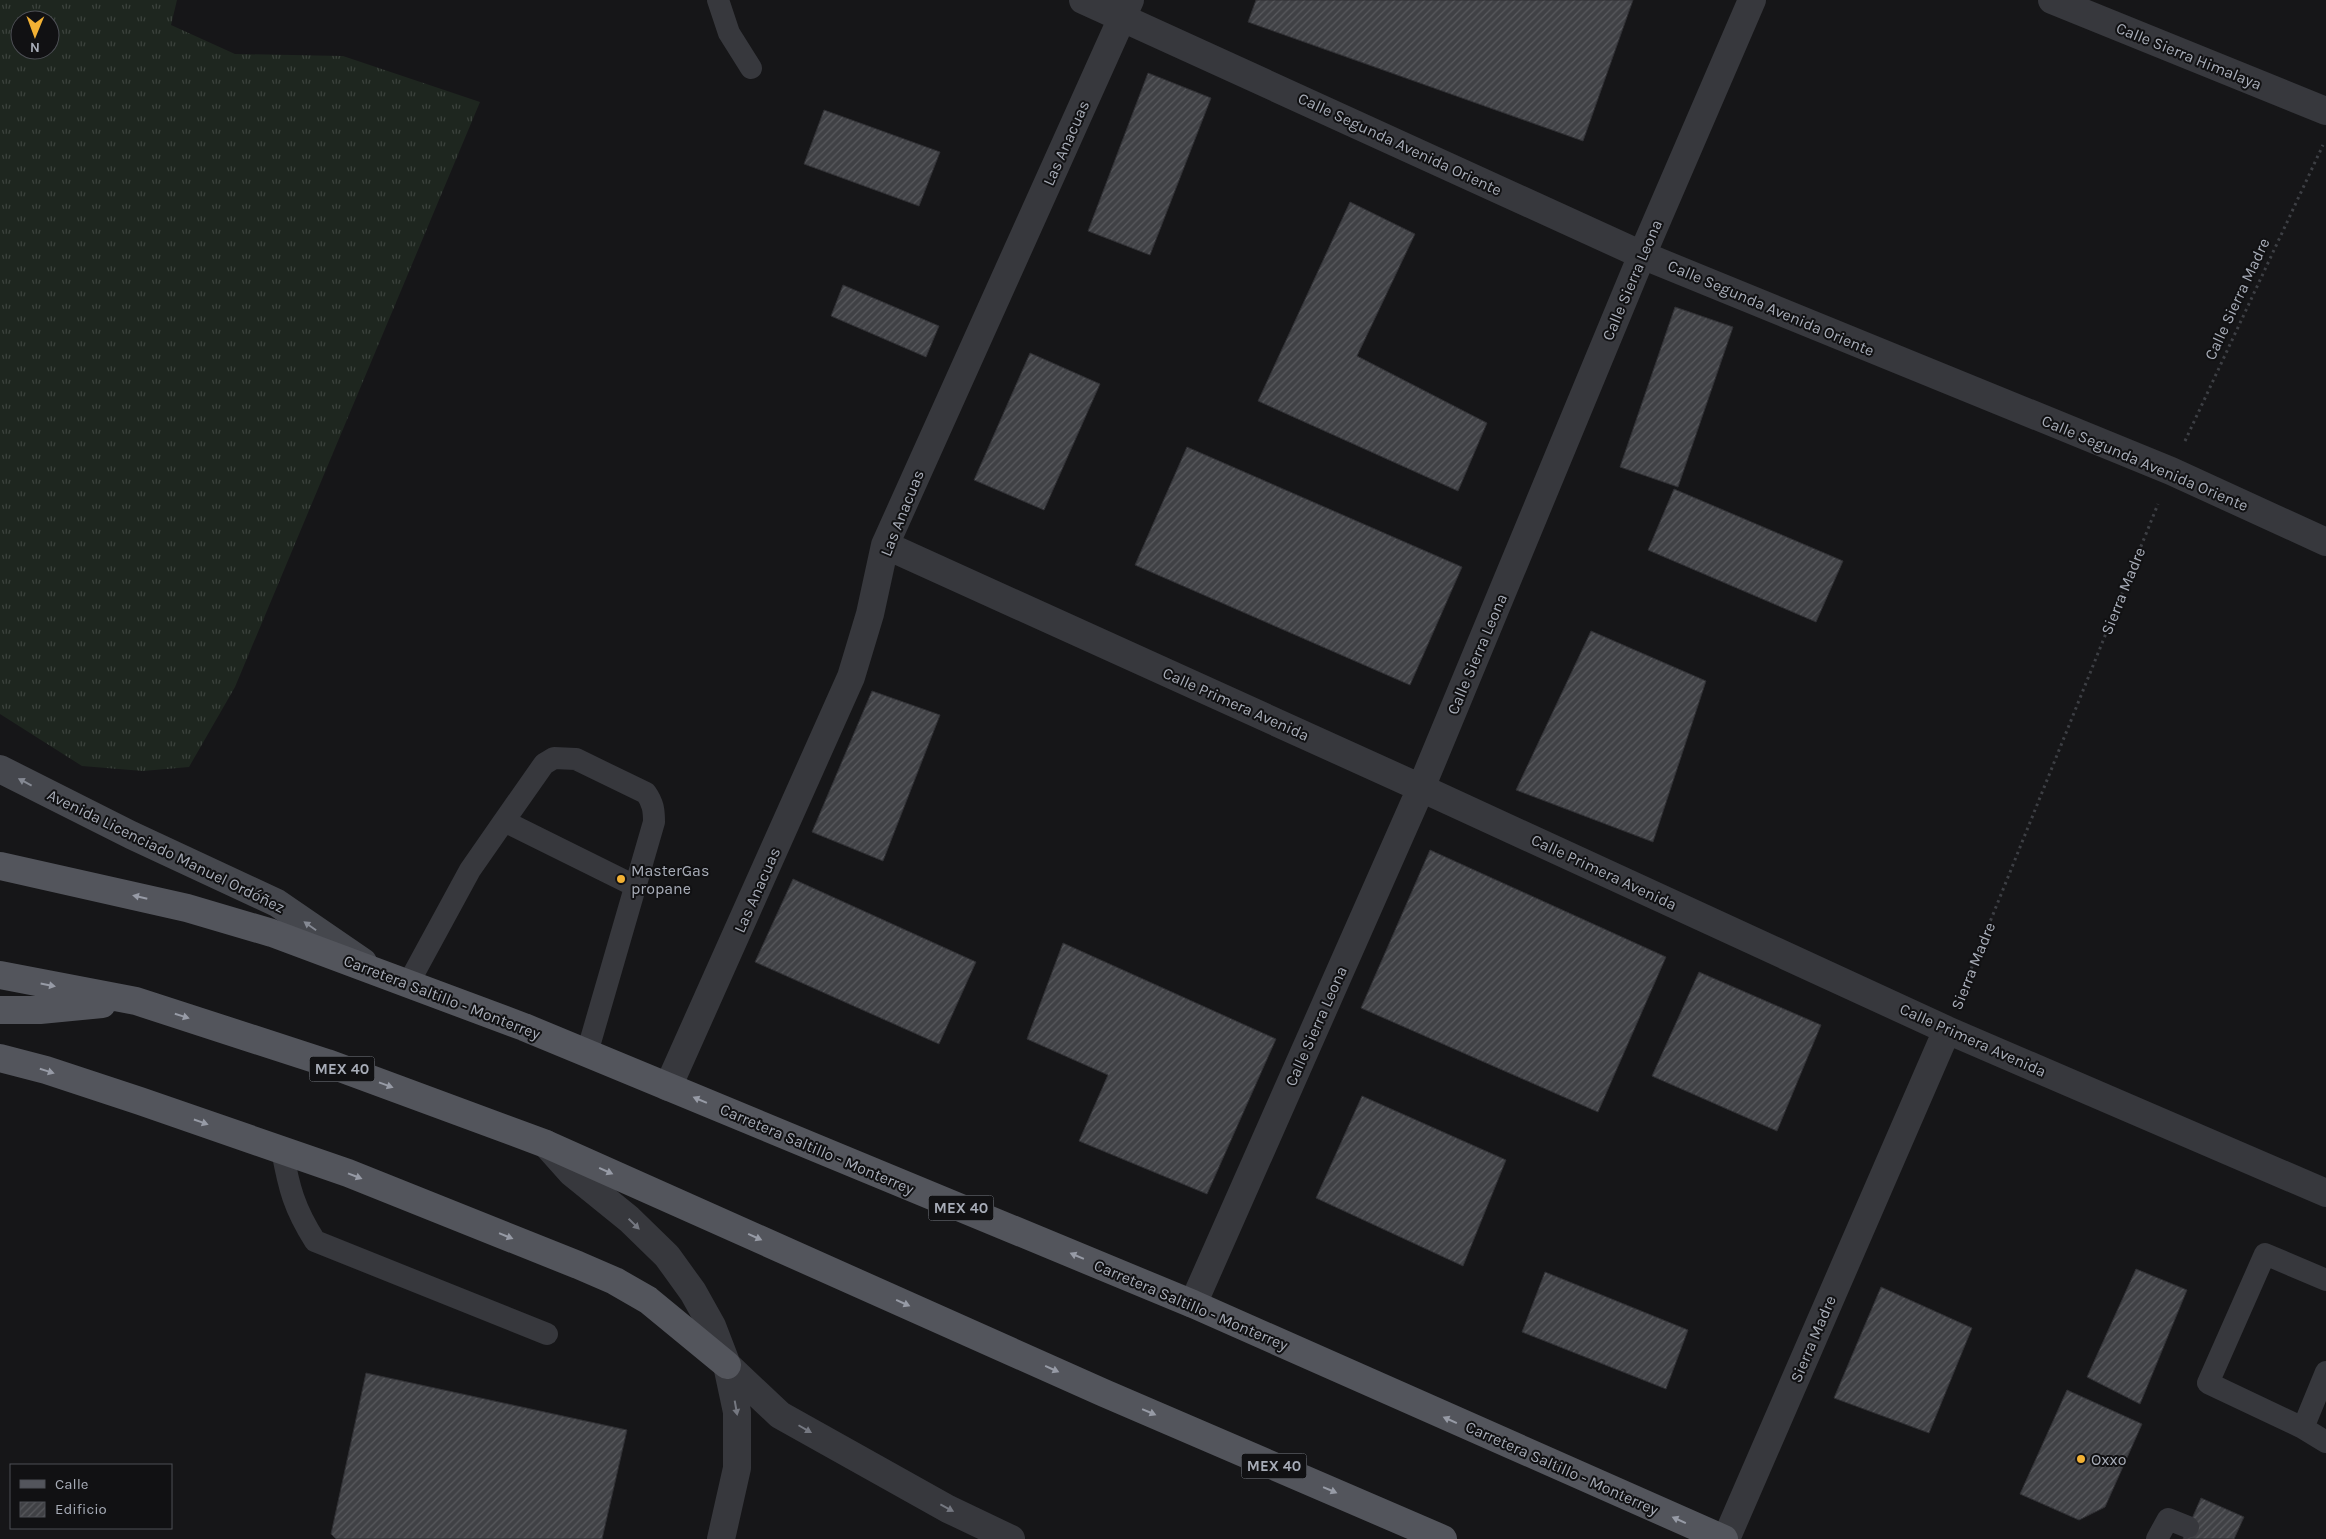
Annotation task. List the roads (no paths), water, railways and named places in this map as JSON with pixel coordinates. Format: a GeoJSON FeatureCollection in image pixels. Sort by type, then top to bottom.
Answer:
{"type":"FeatureCollection","features":[{"type":"Feature","properties":{"kind":"main road","name":"Avenida Licenciado Manuel Ordóñez"},"geometry":{"type":"LineString","coordinates":[[0,768],[131,835],[277,903],[379,973]]}},
{"type":"Feature","properties":{"kind":"main road","name":"Carretera Saltillo - Monterrey"},"geometry":{"type":"LineString","coordinates":[[0,866],[187,908],[272,933],[587,1053],[1192,1304],[1725,1539]]}},
{"type":"Feature","properties":{"kind":"main road","name":"MEX 40"},"geometry":{"type":"LineString","coordinates":[[0,975],[136,1001],[327,1063],[546,1144],[1104,1393],[1443,1539]]}},
{"type":"Feature","properties":{"kind":"main road"},"geometry":{"type":"LineString","coordinates":[[0,1010],[40,1010],[136,1001]]}},
{"type":"Feature","properties":{"kind":"main road"},"geometry":{"type":"LineString","coordinates":[[0,1058],[46,1070],[348,1173],[615,1281],[648,1300],[727,1365]]}},
{"type":"Feature","properties":{"kind":"street","name":"Calle Segunda Avenida Oriente"},"geometry":{"type":"LineString","coordinates":[[1084,0],[1126,8],[1642,255],[2171,472],[2326,542]]}},
{"type":"Feature","properties":{"kind":"street","name":"Calle Sierra Leona"},"geometry":{"type":"LineString","coordinates":[[1192,1304],[1421,788],[1642,255],[1752,0]]}},
{"type":"Feature","properties":{"kind":"street","name":"Calle Sierra Himalaya"},"geometry":{"type":"LineString","coordinates":[[2052,0],[2326,111]]}},
{"type":"Feature","properties":{"kind":"street","name":"Las Anacuas"},"geometry":{"type":"LineString","coordinates":[[668,1087],[851,677],[870,614],[885,545],[1126,8]]}},
{"type":"Feature","properties":{"kind":"street","name":"Calle Primera Avenida"},"geometry":{"type":"LineString","coordinates":[[885,545],[1421,788],[1947,1030],[2326,1193]]}},
{"type":"Feature","properties":{"kind":"street","name":"Sierra Madre"},"geometry":{"type":"LineString","coordinates":[[1725,1539],[1947,1030]]}},
{"type":"Feature","properties":{"kind":"street"},"geometry":{"type":"LineString","coordinates":[[546,1144],[571,1172],[629,1219],[667,1256],[708,1317],[727,1365],[737,1412],[737,1468],[721,1539]]}},
{"type":"Feature","properties":{"kind":"street"},"geometry":{"type":"LineString","coordinates":[[727,1365],[780,1415],[948,1509],[1011,1539]]}},
{"type":"Feature","properties":{"kind":"lane"},"geometry":{"type":"LineString","coordinates":[[718,0],[730,33],[750,68]]}},
{"type":"Feature","properties":{"kind":"lane"},"geometry":{"type":"LineString","coordinates":[[408,984],[470,870],[544,764],[554,758],[576,759],[646,794],[652,802],[654,812],[654,822],[587,1053]]}},
{"type":"Feature","properties":{"kind":"lane"},"geometry":{"type":"LineString","coordinates":[[504,821],[635,886]]}},
{"type":"Feature","properties":{"kind":"lane"},"geometry":{"type":"LineString","coordinates":[[282,1150],[288,1187],[298,1213],[314,1241],[547,1334]]}},
{"type":"Feature","properties":{"kind":"lane"},"geometry":{"type":"LineString","coordinates":[[2326,1280],[2265,1254],[2208,1383],[2303,1428],[2326,1442]]}},
{"type":"Feature","properties":{"kind":"lane"},"geometry":{"type":"LineString","coordinates":[[2303,1428],[2326,1372]]}},
{"type":"Feature","properties":{"kind":"lane"},"geometry":{"type":"LineString","coordinates":[[2157,1539],[2178,1523]]}},
{"type":"Feature","properties":{"kind":"place","name":"MasterGas propane"},"geometry":{"type":"Point","coordinates":[621,879]}},
{"type":"Feature","properties":{"kind":"place","name":"Oxxo"},"geometry":{"type":"Point","coordinates":[2081,1459]}}]}
